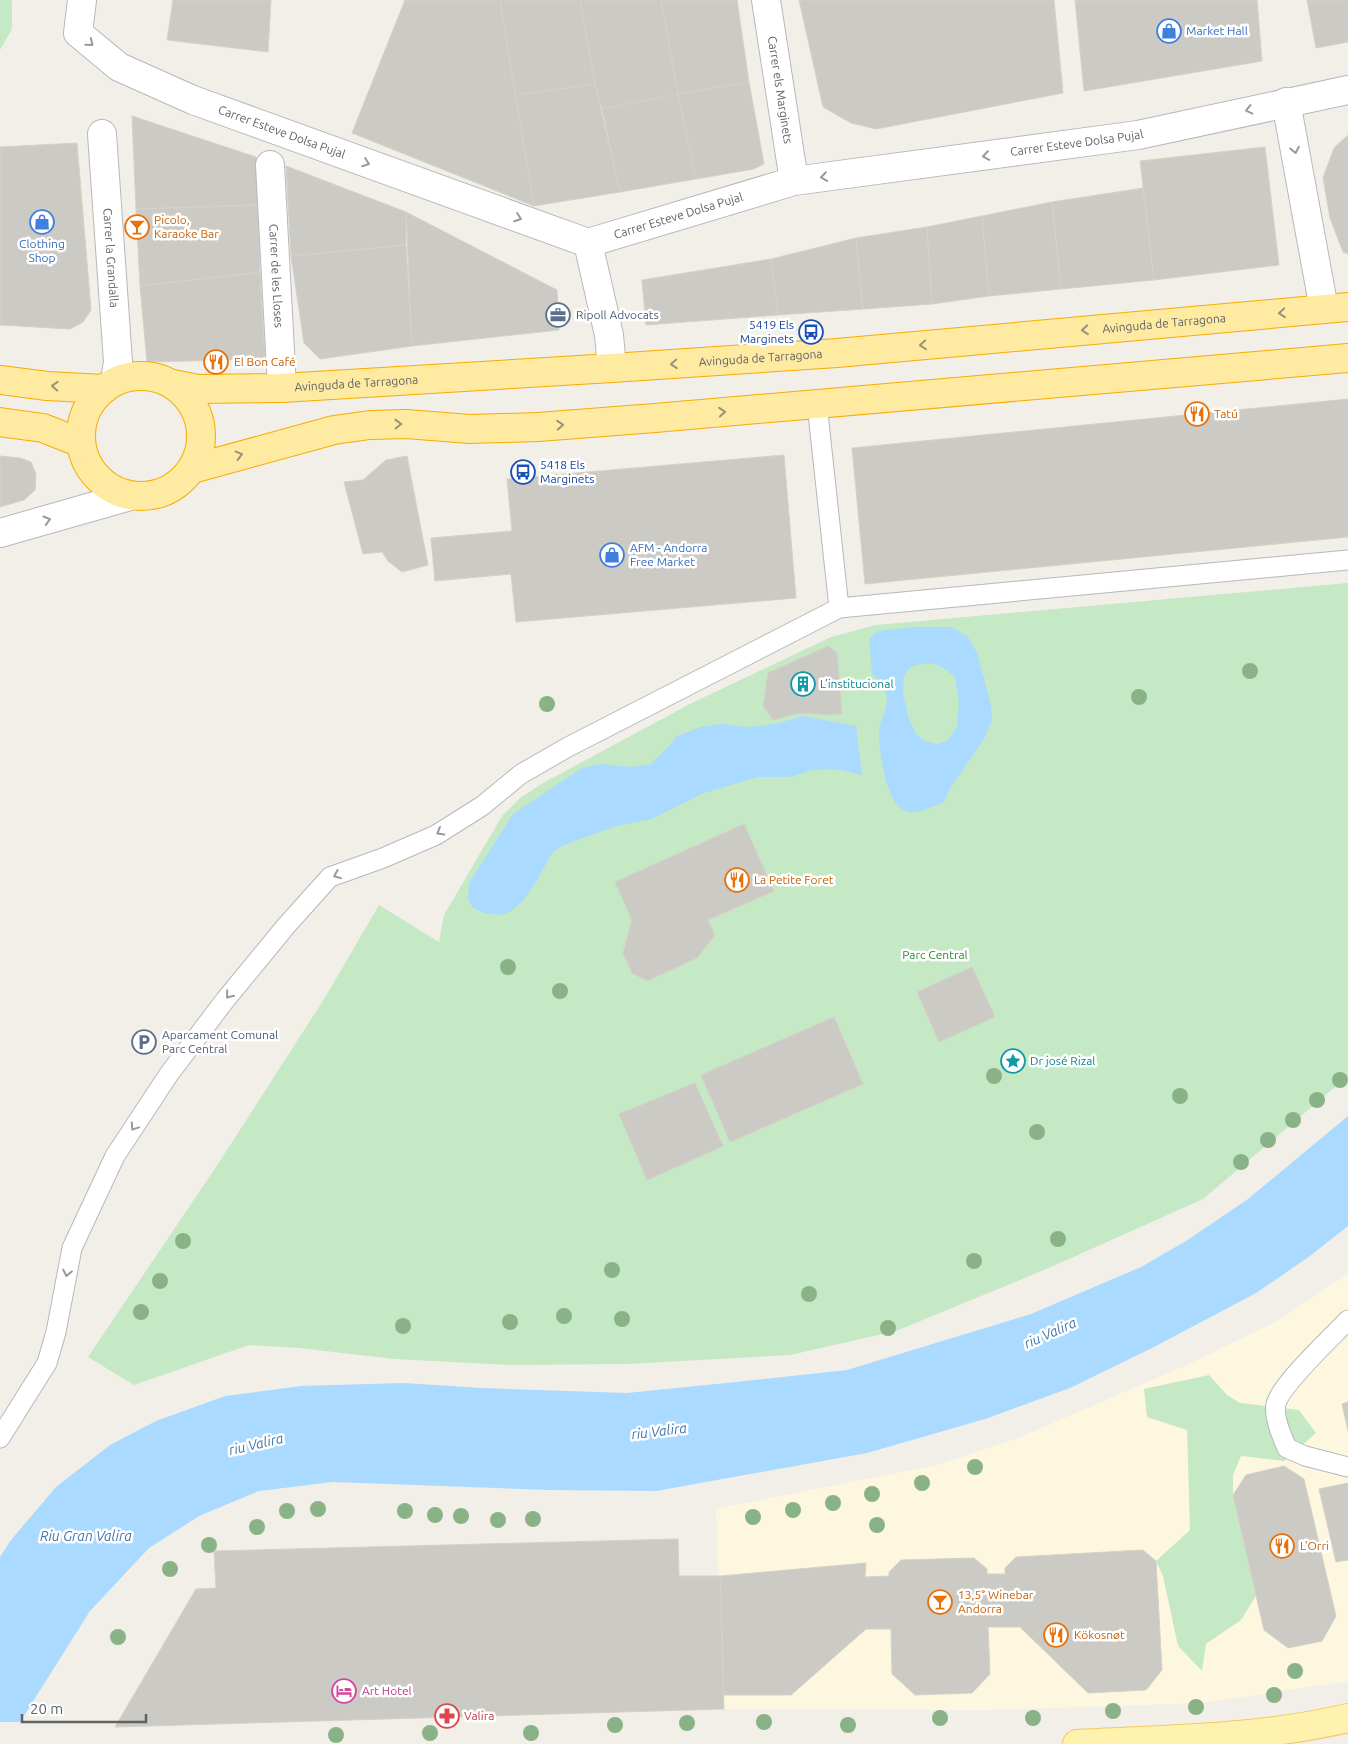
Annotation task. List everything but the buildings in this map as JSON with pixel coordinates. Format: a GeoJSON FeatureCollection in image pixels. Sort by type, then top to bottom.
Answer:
{"type":"FeatureCollection","features":[{"type":"Feature","properties":{"kind":"highway","name":"Avinguda de Tarragona"},"geometry":{"type":"LineString","coordinates":[[173,384],[198,389],[282,388],[612,368],[836,353],[1336,308]]}},
{"type":"Feature","properties":{"kind":"highway"},"geometry":{"type":"LineString","coordinates":[[192,469],[334,430],[370,425],[406,424],[470,429],[538,427],[1348,358]]}},
{"type":"Feature","properties":{"kind":"highway"},"geometry":{"type":"LineString","coordinates":[[0,380],[48,386],[110,385],[135,376],[154,377],[173,384],[187,397],[197,413],[202,432],[200,451],[192,469],[181,482],[170,490],[142,497],[130,496],[112,490],[97,477],[86,461],[81,443],[81,428],[93,400],[110,385]]}},
{"type":"Feature","properties":{"kind":"highway"},"geometry":{"type":"LineString","coordinates":[[0,422],[43,428],[81,443]]}},
{"type":"Feature","properties":{"kind":"main road"},"geometry":{"type":"LineString","coordinates":[[1077,1744],[1239,1740],[1348,1718]]}},
{"type":"Feature","properties":{"kind":"street","name":"Carrer Esteve Dolsa Pujal"},"geometry":{"type":"LineString","coordinates":[[82,0],[78,33],[119,67],[192,100],[588,243],[794,181],[1138,135],[1348,90]]}},
{"type":"Feature","properties":{"kind":"street","name":"Carrer els Marginets"},"geometry":{"type":"LineString","coordinates":[[766,0],[794,181]]}},
{"type":"Feature","properties":{"kind":"street"},"geometry":{"type":"LineString","coordinates":[[1286,102],[1336,308]]}},
{"type":"Feature","properties":{"kind":"street","name":"Carrer la Grandalla"},"geometry":{"type":"LineString","coordinates":[[102,134],[118,362],[110,385]]}},
{"type":"Feature","properties":{"kind":"street","name":"Carrer de les Lloses"},"geometry":{"type":"LineString","coordinates":[[270,165],[282,388]]}},
{"type":"Feature","properties":{"kind":"street"},"geometry":{"type":"LineString","coordinates":[[588,243],[609,335],[612,368]]}},
{"type":"Feature","properties":{"kind":"street"},"geometry":{"type":"LineString","coordinates":[[0,533],[130,496]]}},
{"type":"Feature","properties":{"kind":"lane"},"geometry":{"type":"LineString","coordinates":[[817,404],[839,608]]}},
{"type":"Feature","properties":{"kind":"lane"},"geometry":{"type":"LineString","coordinates":[[0,1438],[47,1363],[56,1332],[72,1248],[115,1156],[169,1074],[220,1006],[286,926],[330,877],[383,858],[436,835],[482,806],[521,774],[568,747],[839,608],[1348,560]]}},
{"type":"Feature","properties":{"kind":"lane"},"geometry":{"type":"LineString","coordinates":[[1348,1320],[1284,1387],[1275,1405],[1279,1430],[1287,1448],[1305,1456],[1348,1466]]}},
{"type":"Feature","properties":{"kind":"shaded area"},"geometry":{"type":"Polygon","coordinates":[[[1348,1273],[1348,1681],[1202,1703],[988,1710],[724,1709],[716,1509],[942,1464],[1023,1436],[1189,1364],[1279,1320],[1348,1273]]]}},
{"type":"Feature","properties":{"kind":"green space"},"geometry":{"type":"Polygon","coordinates":[[[0,0],[11,0],[12,2],[12,29],[0,50],[0,0]]]}},
{"type":"Feature","properties":{"kind":"green space","name":"Parc Central"},"geometry":{"type":"Polygon","coordinates":[[[1348,583],[1348,1076],[1203,1199],[1051,1267],[896,1331],[790,1355],[628,1364],[511,1365],[395,1359],[299,1348],[249,1345],[134,1385],[88,1357],[218,1164],[326,996],[379,905],[439,942],[444,915],[502,816],[520,798],[543,783],[690,704],[831,637],[876,625],[1348,583]]]}},
{"type":"Feature","properties":{"kind":"green space"},"geometry":{"type":"Polygon","coordinates":[[[1209,1375],[1227,1395],[1240,1403],[1299,1410],[1316,1433],[1284,1461],[1241,1456],[1233,1475],[1233,1495],[1256,1596],[1241,1620],[1206,1644],[1202,1671],[1178,1646],[1163,1576],[1156,1561],[1190,1530],[1187,1430],[1147,1417],[1144,1389],[1209,1375]]]}},
{"type":"Feature","properties":{"kind":"water"},"geometry":{"type":"Polygon","coordinates":[[[915,627],[952,627],[968,637],[977,653],[991,705],[992,721],[984,739],[951,787],[943,803],[917,812],[909,812],[901,808],[894,801],[885,778],[879,733],[887,700],[884,688],[872,674],[869,639],[878,631],[915,627]],[[921,664],[910,667],[904,677],[903,694],[909,719],[916,734],[925,741],[937,744],[947,741],[957,727],[959,702],[955,677],[935,664],[921,664]]]}},
{"type":"Feature","properties":{"kind":"water"},"geometry":{"type":"Polygon","coordinates":[[[803,716],[856,726],[862,775],[842,770],[812,770],[790,777],[758,777],[704,793],[652,819],[616,826],[564,845],[552,853],[522,902],[511,911],[501,915],[484,913],[473,908],[468,899],[469,883],[513,814],[582,768],[601,764],[631,767],[651,764],[677,736],[701,727],[721,724],[747,727],[775,724],[803,716]]]}},
{"type":"Feature","properties":{"kind":"water","name":"Riu Gran Valira"},"geometry":{"type":"Polygon","coordinates":[[[1348,1116],[1348,1226],[1310,1256],[1256,1293],[1154,1347],[1070,1388],[985,1419],[867,1453],[656,1491],[547,1490],[333,1482],[259,1491],[199,1516],[149,1548],[90,1611],[20,1722],[0,1722],[0,1557],[11,1540],[56,1487],[110,1445],[156,1421],[225,1396],[301,1386],[403,1383],[627,1393],[847,1370],[1031,1314],[1141,1267],[1186,1241],[1248,1199],[1348,1116]]]}},
{"type":"Feature","properties":{"kind":"place","name":"Market Hall"},"geometry":{"type":"Point","coordinates":[1169,31]}},
{"type":"Feature","properties":{"kind":"place","name":"Clothing Shop"},"geometry":{"type":"Point","coordinates":[42,222]}},
{"type":"Feature","properties":{"kind":"place","name":"Picolo, Karaoke Bar"},"geometry":{"type":"Point","coordinates":[137,227]}},
{"type":"Feature","properties":{"kind":"place","name":"Ripoll Advocats"},"geometry":{"type":"Point","coordinates":[558,315]}},
{"type":"Feature","properties":{"kind":"place","name":"5419 Els Marginets"},"geometry":{"type":"Point","coordinates":[811,332]}},
{"type":"Feature","properties":{"kind":"place","name":"El Bon Café"},"geometry":{"type":"Point","coordinates":[216,362]}},
{"type":"Feature","properties":{"kind":"place","name":"Tatú"},"geometry":{"type":"Point","coordinates":[1197,414]}},
{"type":"Feature","properties":{"kind":"place","name":"5418 Els Marginets"},"geometry":{"type":"Point","coordinates":[523,472]}},
{"type":"Feature","properties":{"kind":"place","name":"AFM - Andorra Free Market"},"geometry":{"type":"Point","coordinates":[612,555]}},
{"type":"Feature","properties":{"kind":"place","name":"L’institucional"},"geometry":{"type":"Point","coordinates":[803,684]}},
{"type":"Feature","properties":{"kind":"place","name":"La Petite Foret"},"geometry":{"type":"Point","coordinates":[737,880]}},
{"type":"Feature","properties":{"kind":"place","name":"Aparcament Comunal Parc Central"},"geometry":{"type":"Point","coordinates":[144,1042]}},
{"type":"Feature","properties":{"kind":"place","name":"Dr josé Rizal"},"geometry":{"type":"Point","coordinates":[1013,1061]}},
{"type":"Feature","properties":{"kind":"place","name":"L'Orri"},"geometry":{"type":"Point","coordinates":[1282,1546]}},
{"type":"Feature","properties":{"kind":"place","name":"13,5° Winebar Andorra"},"geometry":{"type":"Point","coordinates":[940,1602]}},
{"type":"Feature","properties":{"kind":"place","name":"Kökosnøt"},"geometry":{"type":"Point","coordinates":[1056,1635]}},
{"type":"Feature","properties":{"kind":"place","name":"Art Hotel"},"geometry":{"type":"Point","coordinates":[344,1691]}},
{"type":"Feature","properties":{"kind":"place","name":"Valira"},"geometry":{"type":"Point","coordinates":[447,1716]}},
{"type":"Feature","properties":{"kind":"water label","name":"riu Valira"},"geometry":{"type":"Point","coordinates":[1050,1333]}},
{"type":"Feature","properties":{"kind":"water label","name":"riu Valira"},"geometry":{"type":"Point","coordinates":[659,1431]}},
{"type":"Feature","properties":{"kind":"water label","name":"riu Valira"},"geometry":{"type":"Point","coordinates":[256,1444]}}]}
